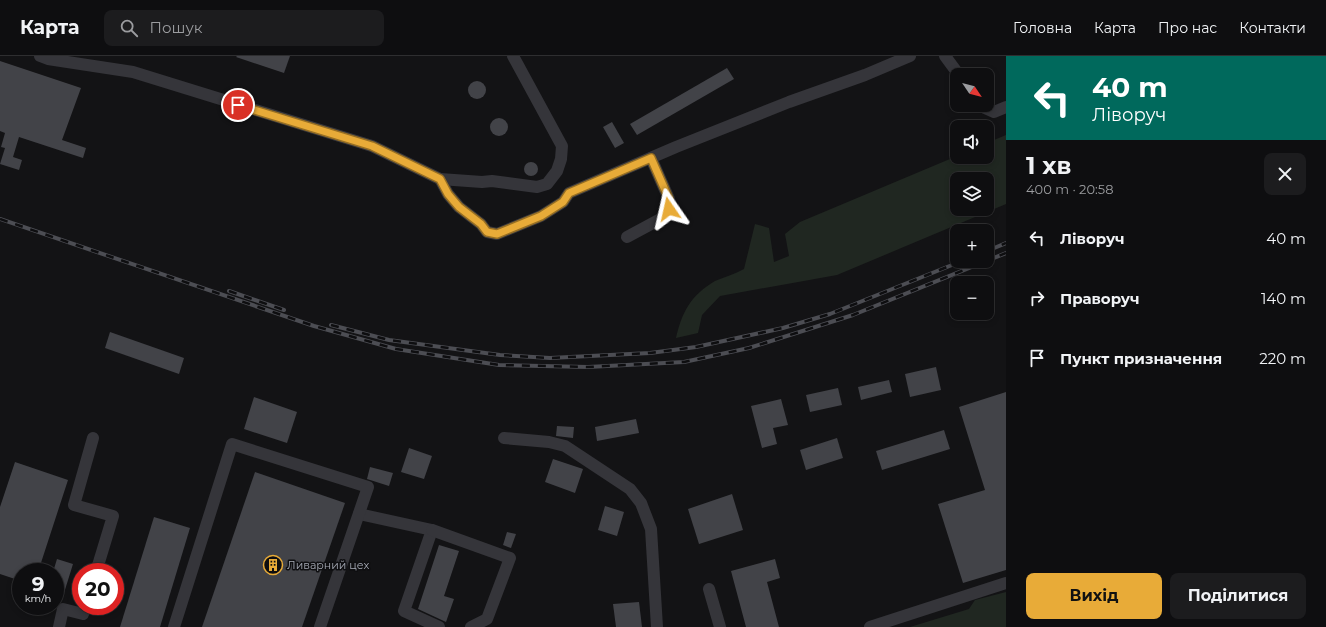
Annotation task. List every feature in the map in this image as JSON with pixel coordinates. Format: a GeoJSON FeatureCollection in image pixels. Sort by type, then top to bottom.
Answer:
{"type":"FeatureCollection","features":[{"type":"Feature","properties":{"kind":"lane"},"geometry":{"type":"LineString","coordinates":[[40,56],[48,59],[133,72],[372,146],[440,179],[482,182],[492,181],[537,187],[547,184],[556,171],[561,159],[562,146],[513,56]]}},
{"type":"Feature","properties":{"kind":"lane"},"geometry":{"type":"LineString","coordinates":[[440,179],[448,194],[459,207],[481,224],[487,232],[497,234],[541,216],[563,202],[569,193],[690,141],[789,102],[865,75],[910,56]]}},
{"type":"Feature","properties":{"kind":"lane"},"geometry":{"type":"LineString","coordinates":[[945,56],[954,68]]}},
{"type":"Feature","properties":{"kind":"lane"},"geometry":{"type":"LineString","coordinates":[[994,112],[1006,106]]}},
{"type":"Feature","properties":{"kind":"lane"},"geometry":{"type":"LineString","coordinates":[[627,237],[666,216],[669,209],[669,199],[651,158]]}},
{"type":"Feature","properties":{"kind":"lane"},"geometry":{"type":"LineString","coordinates":[[93,438],[74,505],[113,516],[99,563]]}},
{"type":"Feature","properties":{"kind":"lane"},"geometry":{"type":"LineString","coordinates":[[504,438],[549,442],[564,446],[630,489],[641,504],[651,529],[657,627]]}},
{"type":"Feature","properties":{"kind":"lane"},"geometry":{"type":"LineString","coordinates":[[174,627],[232,444],[368,487],[320,627]]}},
{"type":"Feature","properties":{"kind":"lane"},"geometry":{"type":"LineString","coordinates":[[359,514],[432,530],[510,558],[487,619],[471,627]]}},
{"type":"Feature","properties":{"kind":"lane"},"geometry":{"type":"LineString","coordinates":[[432,530],[404,610],[439,627]]}},
{"type":"Feature","properties":{"kind":"lane"},"geometry":{"type":"LineString","coordinates":[[870,627],[1006,583]]}},
{"type":"Feature","properties":{"kind":"lane"},"geometry":{"type":"LineString","coordinates":[[709,589],[720,627]]}},
{"type":"Feature","properties":{"kind":"lane"},"geometry":{"type":"LineString","coordinates":[[59,627],[63,609],[72,611]]}},
{"type":"Feature","properties":{"kind":"shaded area"},"geometry":{"type":"Polygon","coordinates":[[[1006,135],[1006,204],[994,209],[994,172],[950,172],[950,216],[977,216],[958,224],[950,224],[950,228],[837,275],[720,296],[702,315],[698,333],[676,338],[681,320],[694,298],[715,281],[744,269],[755,224],[769,228],[774,262],[789,256],[785,234],[800,222],[950,159],[950,164],[994,164],[994,140],[1006,135]]]}},
{"type":"Feature","properties":{"kind":"shaded area"},"geometry":{"type":"Polygon","coordinates":[[[1006,592],[1006,627],[910,627],[969,609],[975,600],[1006,592]]]}},
{"type":"Feature","properties":{"kind":"building"},"geometry":{"type":"Polygon","coordinates":[[[290,56],[284,73],[236,57],[290,56]]]}},
{"type":"Feature","properties":{"kind":"building"},"geometry":{"type":"Polygon","coordinates":[[[0,61],[81,88],[62,140],[86,148],[83,158],[19,137],[13,157],[22,160],[19,170],[0,164],[5,148],[1,147],[5,133],[0,131],[0,61]]]}},
{"type":"Feature","properties":{"kind":"building"},"geometry":{"type":"Polygon","coordinates":[[[727,68],[734,79],[637,135],[630,124],[727,68]]]}},
{"type":"Feature","properties":{"kind":"building"},"geometry":{"type":"Polygon","coordinates":[[[477,81],[483,84],[486,90],[483,96],[477,99],[471,96],[468,90],[471,84],[477,81]]]}},
{"type":"Feature","properties":{"kind":"building"},"geometry":{"type":"Polygon","coordinates":[[[499,118],[505,121],[508,127],[505,133],[499,136],[493,133],[490,127],[493,121],[499,118]]]}},
{"type":"Feature","properties":{"kind":"building"},"geometry":{"type":"Polygon","coordinates":[[[612,122],[624,143],[615,148],[603,127],[612,122]]]}},
{"type":"Feature","properties":{"kind":"building"},"geometry":{"type":"Polygon","coordinates":[[[528,162],[534,162],[538,166],[538,172],[534,176],[528,176],[524,172],[524,166],[528,162]]]}},
{"type":"Feature","properties":{"kind":"building"},"geometry":{"type":"Polygon","coordinates":[[[110,332],[184,358],[179,374],[105,348],[110,332]]]}},
{"type":"Feature","properties":{"kind":"building"},"geometry":{"type":"Polygon","coordinates":[[[936,367],[941,390],[910,397],[905,374],[936,367]]]}},
{"type":"Feature","properties":{"kind":"building"},"geometry":{"type":"Polygon","coordinates":[[[889,380],[892,392],[861,400],[858,387],[889,380]]]}},
{"type":"Feature","properties":{"kind":"building"},"geometry":{"type":"Polygon","coordinates":[[[838,388],[842,405],[810,412],[806,395],[838,388]]]}},
{"type":"Feature","properties":{"kind":"building"},"geometry":{"type":"Polygon","coordinates":[[[1006,392],[1006,570],[963,583],[938,504],[985,490],[959,407],[1006,392]]]}},
{"type":"Feature","properties":{"kind":"building"},"geometry":{"type":"Polygon","coordinates":[[[254,397],[297,412],[287,443],[244,429],[254,397]]]}},
{"type":"Feature","properties":{"kind":"building"},"geometry":{"type":"Polygon","coordinates":[[[781,399],[788,425],[773,428],[777,444],[762,448],[751,406],[781,399]]]}},
{"type":"Feature","properties":{"kind":"building"},"geometry":{"type":"Polygon","coordinates":[[[636,419],[639,433],[597,441],[595,427],[636,419]]]}},
{"type":"Feature","properties":{"kind":"building"},"geometry":{"type":"Polygon","coordinates":[[[557,426],[574,427],[573,438],[556,436],[557,426]]]}},
{"type":"Feature","properties":{"kind":"building"},"geometry":{"type":"Polygon","coordinates":[[[944,430],[950,449],[882,470],[876,451],[944,430]]]}},
{"type":"Feature","properties":{"kind":"building"},"geometry":{"type":"Polygon","coordinates":[[[837,438],[843,458],[806,470],[800,450],[837,438]]]}},
{"type":"Feature","properties":{"kind":"building"},"geometry":{"type":"Polygon","coordinates":[[[409,448],[432,456],[424,479],[401,472],[409,448]]]}},
{"type":"Feature","properties":{"kind":"building"},"geometry":{"type":"Polygon","coordinates":[[[553,459],[583,469],[575,493],[545,482],[553,459]]]}},
{"type":"Feature","properties":{"kind":"building"},"geometry":{"type":"Polygon","coordinates":[[[15,462],[68,480],[41,563],[12,563],[12,578],[0,574],[0,507],[15,462]]]}},
{"type":"Feature","properties":{"kind":"building"},"geometry":{"type":"Polygon","coordinates":[[[370,467],[393,473],[389,486],[367,479],[370,467]]]}},
{"type":"Feature","properties":{"kind":"building","name":"Ливарний цех"},"geometry":{"type":"Polygon","coordinates":[[[255,472],[345,503],[302,627],[202,627],[255,472]]]}},
{"type":"Feature","properties":{"kind":"building"},"geometry":{"type":"Polygon","coordinates":[[[732,494],[743,530],[699,544],[688,509],[732,494]]]}},
{"type":"Feature","properties":{"kind":"building"},"geometry":{"type":"Polygon","coordinates":[[[605,506],[624,512],[617,536],[598,530],[605,506]]]}},
{"type":"Feature","properties":{"kind":"building"},"geometry":{"type":"Polygon","coordinates":[[[154,517],[190,528],[160,627],[120,627],[154,517]]]}},
{"type":"Feature","properties":{"kind":"building"},"geometry":{"type":"Polygon","coordinates":[[[507,532],[516,534],[511,548],[503,545],[507,532]]]}},
{"type":"Feature","properties":{"kind":"building"},"geometry":{"type":"Polygon","coordinates":[[[439,545],[459,551],[444,596],[454,599],[446,622],[418,609],[439,545]]]}},
{"type":"Feature","properties":{"kind":"building"},"geometry":{"type":"Polygon","coordinates":[[[57,559],[72,564],[64,593],[64,563],[56,563],[57,559]]]}},
{"type":"Feature","properties":{"kind":"building"},"geometry":{"type":"Polygon","coordinates":[[[775,559],[780,578],[767,582],[779,627],[746,627],[731,571],[775,559]]]}},
{"type":"Feature","properties":{"kind":"building"},"geometry":{"type":"Polygon","coordinates":[[[639,602],[642,627],[616,627],[613,604],[639,602]]]}},
{"type":"Feature","properties":{"kind":"railway"},"geometry":{"type":"LineString","coordinates":[[0,219],[314,326],[396,349],[499,365],[588,367],[684,362],[749,348],[853,315],[1006,253]]}},
{"type":"Feature","properties":{"kind":"railway"},"geometry":{"type":"LineString","coordinates":[[994,248],[1006,243]]}},
{"type":"Feature","properties":{"kind":"railway"},"geometry":{"type":"LineString","coordinates":[[331,325],[389,340],[500,355],[550,358],[650,353],[696,347],[783,328],[830,314],[950,266]]}},
{"type":"Feature","properties":{"kind":"railway"},"geometry":{"type":"LineString","coordinates":[[229,291],[284,310]]}},
{"type":"Feature","properties":{"kind":"place","name":"Ливарний цех"},"geometry":{"type":"Point","coordinates":[273,565]}},
{"type":"Feature","properties":{"kind":"route"},"geometry":{"type":"LineString","coordinates":[[238,105],[372,146],[440,179],[448,194],[459,207],[481,224],[487,232],[497,234],[541,216],[563,202],[569,193],[651,158],[669,199],[669,209]]}}]}
